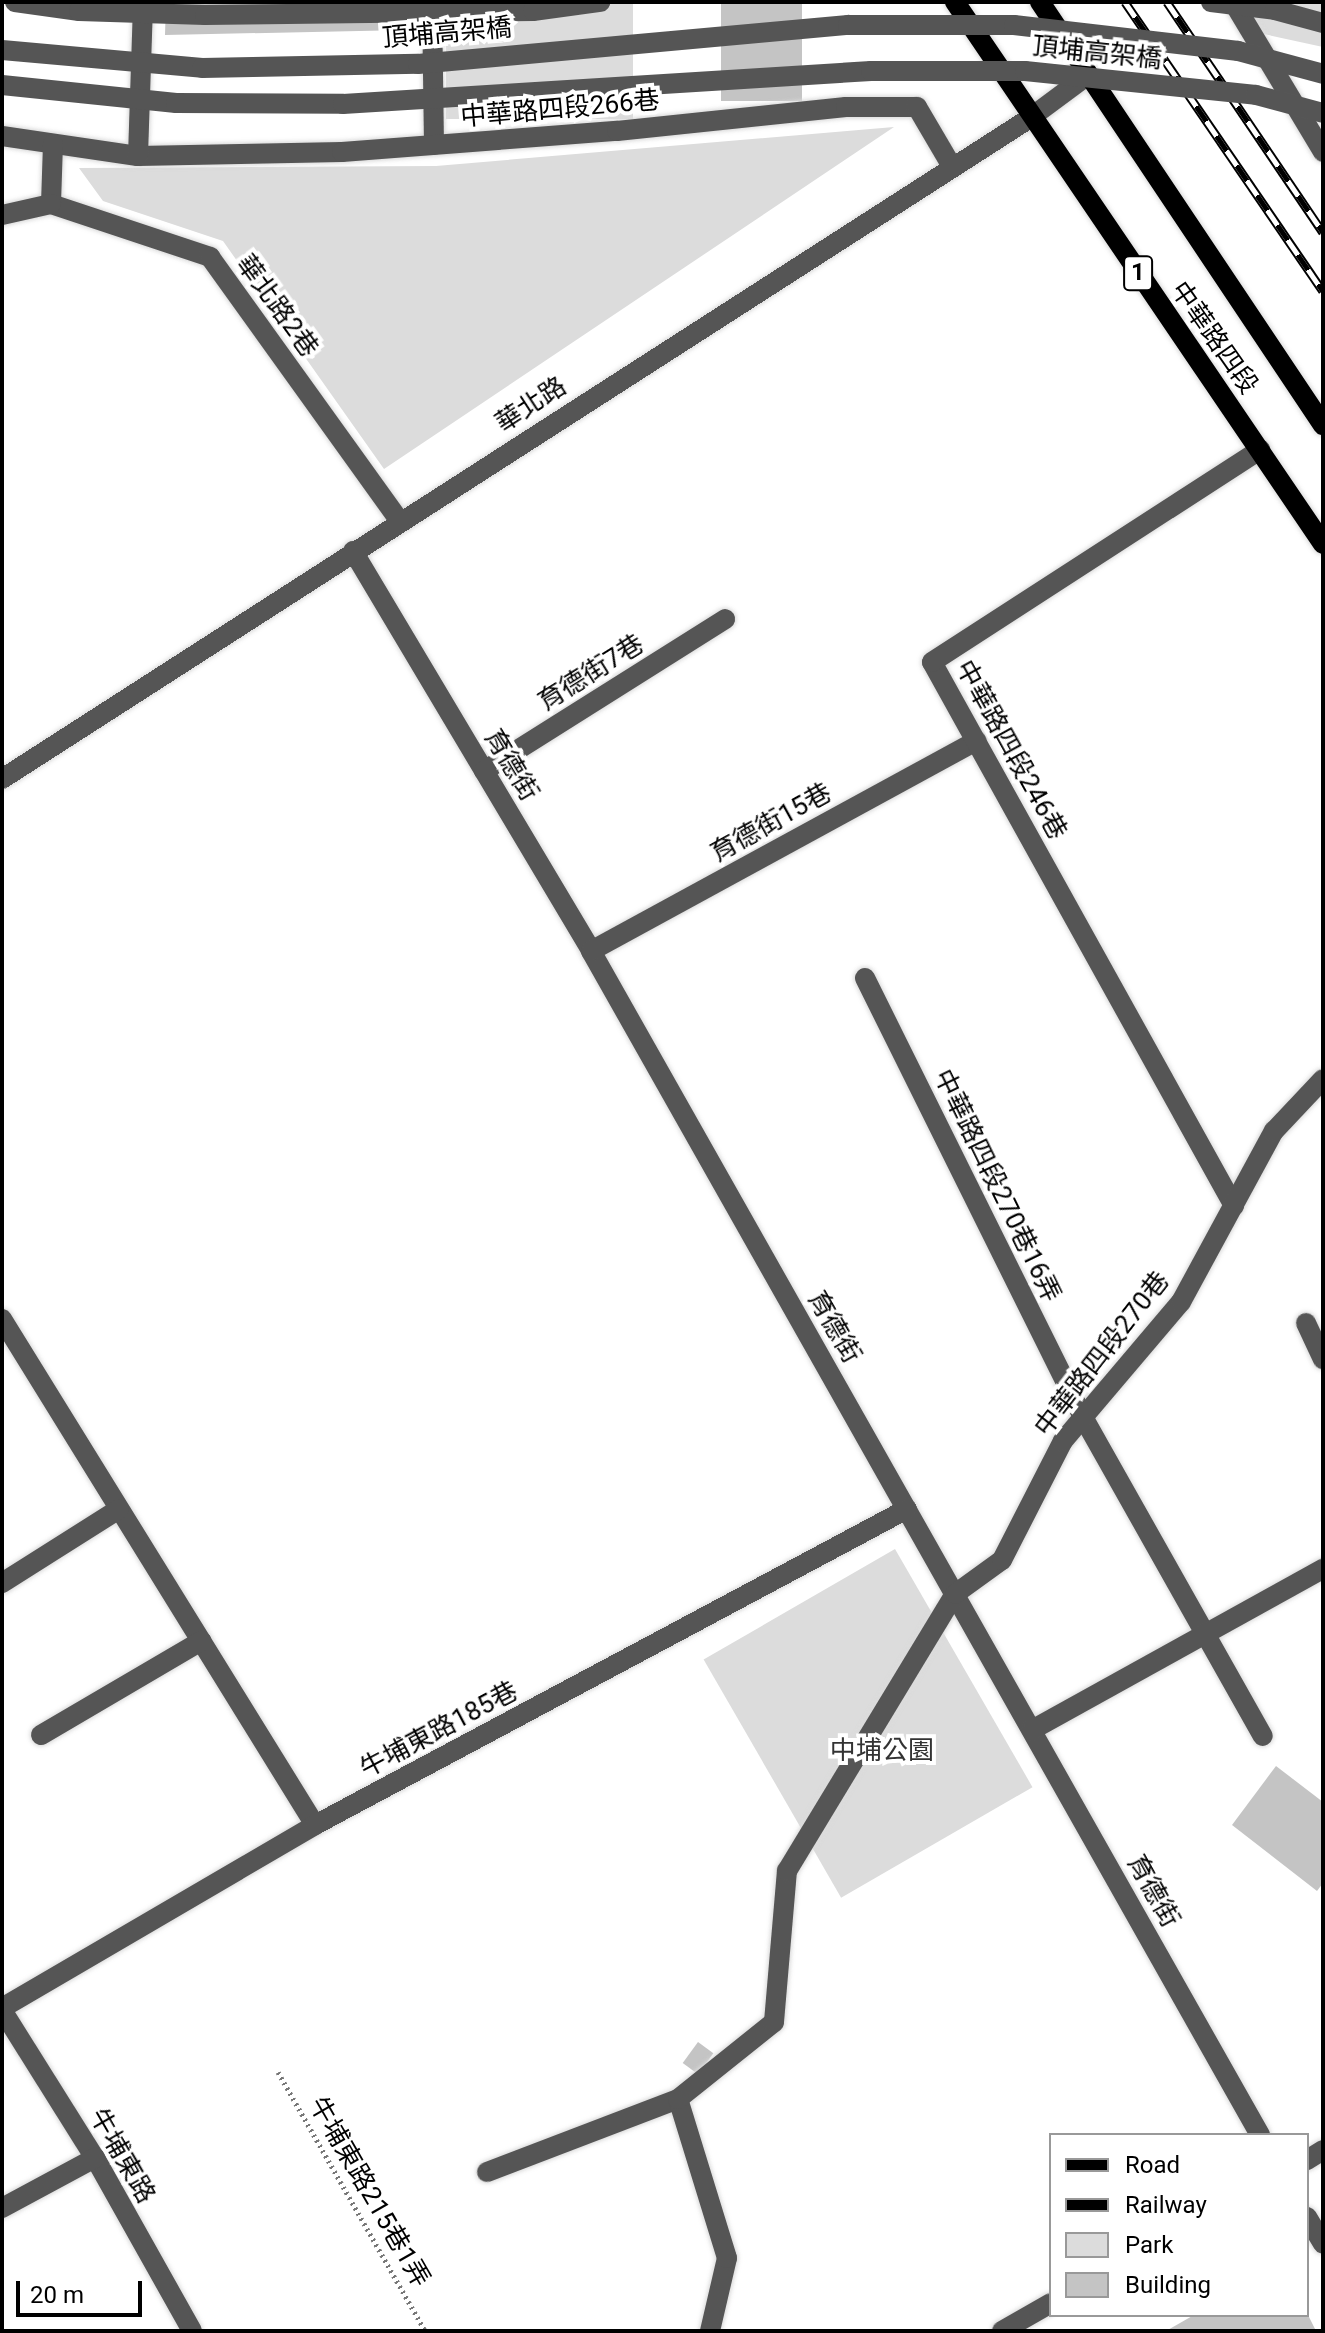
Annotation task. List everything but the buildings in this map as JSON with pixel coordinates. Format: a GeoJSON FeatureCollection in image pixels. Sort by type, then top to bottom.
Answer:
{"type":"FeatureCollection","features":[{"type":"Feature","properties":{"kind":"main road","name":"中華路四段"},"geometry":{"type":"LineString","coordinates":[[955,2],[1030,118],[1323,544]]}},
{"type":"Feature","properties":{"kind":"main road","name":"中華路四段"},"geometry":{"type":"LineString","coordinates":[[1040,2],[1323,425]]}},
{"type":"Feature","properties":{"kind":"street","name":"頂埔高架橋"},"geometry":{"type":"LineString","coordinates":[[15,2],[79,11],[205,15],[533,11],[600,2]]}},
{"type":"Feature","properties":{"kind":"street"},"geometry":{"type":"LineString","coordinates":[[138,156],[143,2]]}},
{"type":"Feature","properties":{"kind":"street"},"geometry":{"type":"LineString","coordinates":[[432,2],[434,145]]}},
{"type":"Feature","properties":{"kind":"street"},"geometry":{"type":"LineString","coordinates":[[1211,2],[1275,10],[1323,23]]}},
{"type":"Feature","properties":{"kind":"street"},"geometry":{"type":"LineString","coordinates":[[1233,2],[1323,152]]}},
{"type":"Feature","properties":{"kind":"street","name":"頂埔高架橋"},"geometry":{"type":"LineString","coordinates":[[2,50],[202,68],[418,64],[848,25],[1014,25],[1238,51],[1323,74]]}},
{"type":"Feature","properties":{"kind":"street","name":"頂埔高架橋"},"geometry":{"type":"LineString","coordinates":[[2,85],[176,103],[343,104],[871,71],[1025,71],[1256,95],[1323,113]]}},
{"type":"Feature","properties":{"kind":"street","name":"華北路"},"geometry":{"type":"LineString","coordinates":[[2,779],[951,165],[1030,118],[1088,75]]}},
{"type":"Feature","properties":{"kind":"street","name":"中華路四段266巷"},"geometry":{"type":"LineString","coordinates":[[2,136],[138,156],[434,145],[846,107],[917,107],[951,165]]}},
{"type":"Feature","properties":{"kind":"street"},"geometry":{"type":"LineString","coordinates":[[2,215],[51,204],[53,144]]}},
{"type":"Feature","properties":{"kind":"street","name":"華北路2巷"},"geometry":{"type":"LineString","coordinates":[[51,204],[210,257],[400,521]]}},
{"type":"Feature","properties":{"kind":"street","name":"中華路四段246巷"},"geometry":{"type":"LineString","coordinates":[[1234,1206],[932,662],[1260,450]]}},
{"type":"Feature","properties":{"kind":"street","name":"育德街"},"geometry":{"type":"LineString","coordinates":[[353,551],[591,951],[1259,2133]]}},
{"type":"Feature","properties":{"kind":"street","name":"育德街7巷"},"geometry":{"type":"LineString","coordinates":[[484,771],[725,619]]}},
{"type":"Feature","properties":{"kind":"street","name":"育德街15巷"},"geometry":{"type":"LineString","coordinates":[[591,951],[976,741]]}},
{"type":"Feature","properties":{"kind":"street","name":"中華路四段270巷16弄"},"geometry":{"type":"LineString","coordinates":[[865,978],[1083,1417],[1208,1633],[1263,1736]]}},
{"type":"Feature","properties":{"kind":"street","name":"中華路四段270巷"},"geometry":{"type":"LineString","coordinates":[[487,2172],[678,2099],[774,2022],[787,1871],[955,1594],[1002,1560],[1063,1441],[1181,1302],[1274,1131],[1323,1079]]}},
{"type":"Feature","properties":{"kind":"street"},"geometry":{"type":"LineString","coordinates":[[2,1319],[315,1825]]}},
{"type":"Feature","properties":{"kind":"street"},"geometry":{"type":"LineString","coordinates":[[1306,1323],[1323,1359]]}},
{"type":"Feature","properties":{"kind":"street"},"geometry":{"type":"LineString","coordinates":[[2,1583],[119,1509]]}},
{"type":"Feature","properties":{"kind":"street","name":"牛埔東路185巷"},"geometry":{"type":"LineString","coordinates":[[2,2009],[315,1825],[907,1509]]}},
{"type":"Feature","properties":{"kind":"street"},"geometry":{"type":"LineString","coordinates":[[1032,1730],[1323,1569]]}},
{"type":"Feature","properties":{"kind":"street"},"geometry":{"type":"LineString","coordinates":[[41,1735],[201,1641]]}},
{"type":"Feature","properties":{"kind":"street","name":"牛埔東路"},"geometry":{"type":"LineString","coordinates":[[2,2009],[95,2158],[192,2331]]}},
{"type":"Feature","properties":{"kind":"street"},"geometry":{"type":"LineString","coordinates":[[678,2099],[727,2258],[710,2331]]}},
{"type":"Feature","properties":{"kind":"street"},"geometry":{"type":"LineString","coordinates":[[2,2208],[95,2158]]}},
{"type":"Feature","properties":{"kind":"street"},"geometry":{"type":"LineString","coordinates":[[1309,2220],[1323,2244]]}},
{"type":"Feature","properties":{"kind":"street"},"geometry":{"type":"LineString","coordinates":[[1002,2331],[1049,2304]]}},
{"type":"Feature","properties":{"kind":"path","name":"牛埔東路215巷1弄"},"geometry":{"type":"LineString","coordinates":[[278,2072],[425,2331]]}},
{"type":"Feature","properties":{"kind":"green space"},"geometry":{"type":"Polygon","coordinates":[[[446,2],[633,2],[633,119],[446,119],[446,2]]]}},
{"type":"Feature","properties":{"kind":"green space"},"geometry":{"type":"Polygon","coordinates":[[[1247,2],[1323,2],[1323,47],[1250,31],[1247,2]]]}},
{"type":"Feature","properties":{"kind":"green space"},"geometry":{"type":"Polygon","coordinates":[[[894,127],[384,469],[223,241],[103,201],[79,168],[436,166],[894,127]]]}},
{"type":"Feature","properties":{"kind":"green space","name":"中埔公園"},"geometry":{"type":"Polygon","coordinates":[[[895,1549],[1032,1787],[841,1898],[704,1660],[895,1549]]]}},
{"type":"Feature","properties":{"kind":"railway"},"geometry":{"type":"LineString","coordinates":[[1125,2],[1323,291]]}},
{"type":"Feature","properties":{"kind":"railway"},"geometry":{"type":"LineString","coordinates":[[1167,2],[1323,232]]}}]}
